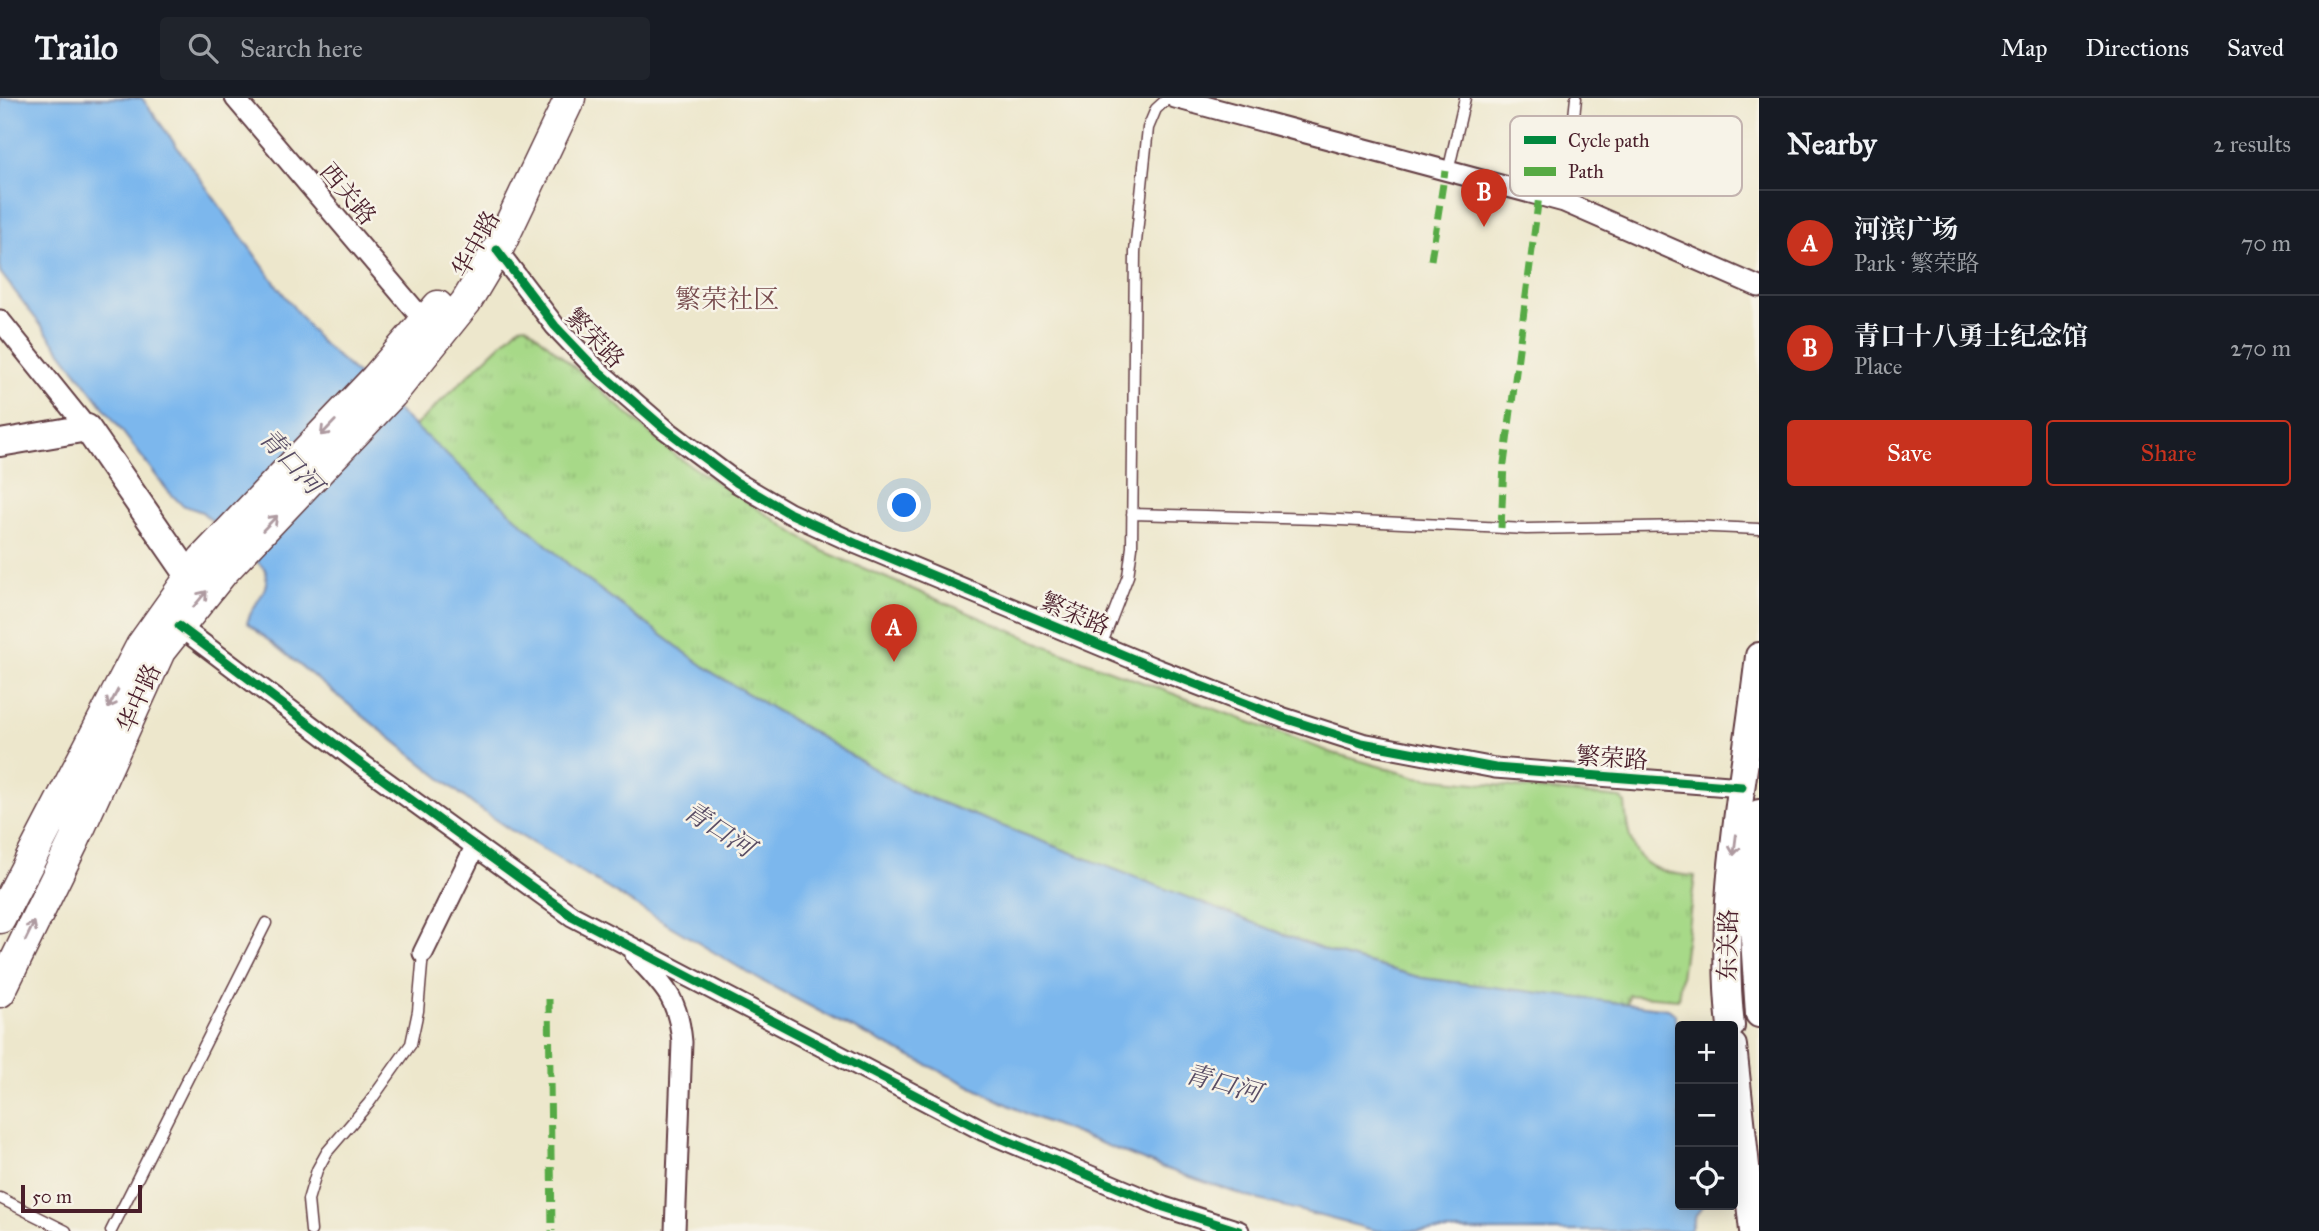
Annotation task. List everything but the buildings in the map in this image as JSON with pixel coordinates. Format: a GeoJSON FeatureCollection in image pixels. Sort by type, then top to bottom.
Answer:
{"type":"FeatureCollection","features":[{"type":"Feature","properties":{"kind":"main road","name":"华中路"},"geometry":{"type":"LineString","coordinates":[[384,387],[425,322],[451,292],[484,237],[550,98]]}},
{"type":"Feature","properties":{"kind":"main road","name":"华中路"},"geometry":{"type":"LineString","coordinates":[[0,918],[141,646],[205,569],[466,302],[497,250],[569,98]]}},
{"type":"Feature","properties":{"kind":"main road"},"geometry":{"type":"LineString","coordinates":[[0,443],[87,428],[205,569]]}},
{"type":"Feature","properties":{"kind":"main road","name":"华中路"},"geometry":{"type":"LineString","coordinates":[[0,992],[74,841],[160,651],[179,626],[205,569]]}},
{"type":"Feature","properties":{"kind":"main road","name":"东关路"},"geometry":{"type":"LineString","coordinates":[[1731,1021],[1725,959],[1729,887],[1759,656]]}},
{"type":"Feature","properties":{"kind":"main road","name":"东关路"},"geometry":{"type":"LineString","coordinates":[[1759,813],[1751,893],[1759,1014]]}},
{"type":"Feature","properties":{"kind":"main road"},"geometry":{"type":"LineString","coordinates":[[1737,1084],[1753,1231]]}},
{"type":"Feature","properties":{"kind":"street","name":"西关路"},"geometry":{"type":"LineString","coordinates":[[235,98],[425,322]]}},
{"type":"Feature","properties":{"kind":"street"},"geometry":{"type":"LineString","coordinates":[[1175,98],[1510,188]]}},
{"type":"Feature","properties":{"kind":"street"},"geometry":{"type":"LineString","coordinates":[[1540,196],[1559,201],[1759,287]]}},
{"type":"Feature","properties":{"kind":"street","name":"繁荣路"},"geometry":{"type":"LineString","coordinates":[[497,250],[555,326],[596,369],[665,429],[736,482],[789,513],[834,534],[1101,646],[1317,730],[1415,756],[1494,768],[1742,787]]}},
{"type":"Feature","properties":{"kind":"street"},"geometry":{"type":"LineString","coordinates":[[0,320],[87,428]]}},
{"type":"Feature","properties":{"kind":"street"},"geometry":{"type":"LineString","coordinates":[[179,626],[556,906],[984,1131],[1164,1207],[1239,1231]]}},
{"type":"Feature","properties":{"kind":"street"},"geometry":{"type":"LineString","coordinates":[[423,953],[475,847]]}},
{"type":"Feature","properties":{"kind":"street"},"geometry":{"type":"LineString","coordinates":[[625,943],[672,996],[680,1017],[682,1042],[676,1231]]}},
{"type":"Feature","properties":{"kind":"lane"},"geometry":{"type":"LineString","coordinates":[[1101,646],[1128,576],[1132,514],[1135,253],[1148,128],[1156,110],[1168,98]]}},
{"type":"Feature","properties":{"kind":"lane"},"geometry":{"type":"LineString","coordinates":[[1448,172],[1465,98]]}},
{"type":"Feature","properties":{"kind":"lane"},"geometry":{"type":"LineString","coordinates":[[1574,116],[1576,98]]}},
{"type":"Feature","properties":{"kind":"lane"},"geometry":{"type":"LineString","coordinates":[[1559,201],[1560,196]]}},
{"type":"Feature","properties":{"kind":"lane"},"geometry":{"type":"LineString","coordinates":[[1132,514],[1319,519],[1526,529],[1690,526],[1759,529]]}},
{"type":"Feature","properties":{"kind":"lane"},"geometry":{"type":"LineString","coordinates":[[111,1231],[266,923]]}},
{"type":"Feature","properties":{"kind":"lane"},"geometry":{"type":"LineString","coordinates":[[311,1231],[308,1200],[317,1170],[327,1152],[369,1103],[411,1044],[418,1011],[423,953]]}},
{"type":"Feature","properties":{"kind":"lane"},"geometry":{"type":"LineString","coordinates":[[0,1198],[66,1231]]}},
{"type":"Feature","properties":{"kind":"green space"},"geometry":{"type":"Polygon","coordinates":[[[526,325],[676,456],[823,551],[1061,652],[1333,753],[1417,777],[1620,798],[1625,803],[1634,849],[1641,858],[1662,871],[1695,876],[1678,999],[1629,995],[1627,1005],[1422,978],[1332,953],[911,791],[713,673],[579,574],[414,427],[520,326],[526,325]]]}},
{"type":"Feature","properties":{"kind":"water","name":"青口河"},"geometry":{"type":"Polygon","coordinates":[[[0,98],[142,98],[319,340],[579,574],[713,673],[911,791],[1332,953],[1422,978],[1668,1009],[1675,1014],[1675,1210],[1700,1210],[1690,1231],[1377,1231],[1248,1197],[1161,1167],[1029,1115],[760,980],[509,829],[474,805],[247,623],[266,584],[265,569],[202,512],[182,505],[168,491],[0,272],[0,98]]]}},
{"type":"Feature","properties":{"kind":"marked path"},"geometry":{"type":"LineString","coordinates":[[1431,260],[1445,171]]}},
{"type":"Feature","properties":{"kind":"marked path"},"geometry":{"type":"LineString","coordinates":[[1501,528],[1504,464],[1539,196]]}},
{"type":"Feature","properties":{"kind":"marked path"},"geometry":{"type":"LineString","coordinates":[[549,999],[552,1231]]}},
{"type":"Feature","properties":{"kind":"cycle path"},"geometry":{"type":"LineString","coordinates":[[497,250],[555,326],[596,369],[665,429],[736,482],[789,513],[857,544],[1157,669],[1284,718],[1362,743],[1495,768],[1742,787]]}},
{"type":"Feature","properties":{"kind":"cycle path"},"geometry":{"type":"LineString","coordinates":[[179,626],[359,762],[572,916],[984,1131],[1164,1207],[1239,1231]]}},
{"type":"Feature","properties":{"kind":"place","name":"青口十八勇士纪念馆"},"geometry":{"type":"Point","coordinates":[1484,227]}},
{"type":"Feature","properties":{"kind":"place","name":"河滨广场"},"geometry":{"type":"Point","coordinates":[894,662]}},
{"type":"Feature","properties":{"kind":"district","name":"繁荣社区"},"geometry":{"type":"Point","coordinates":[727,299]}}]}
